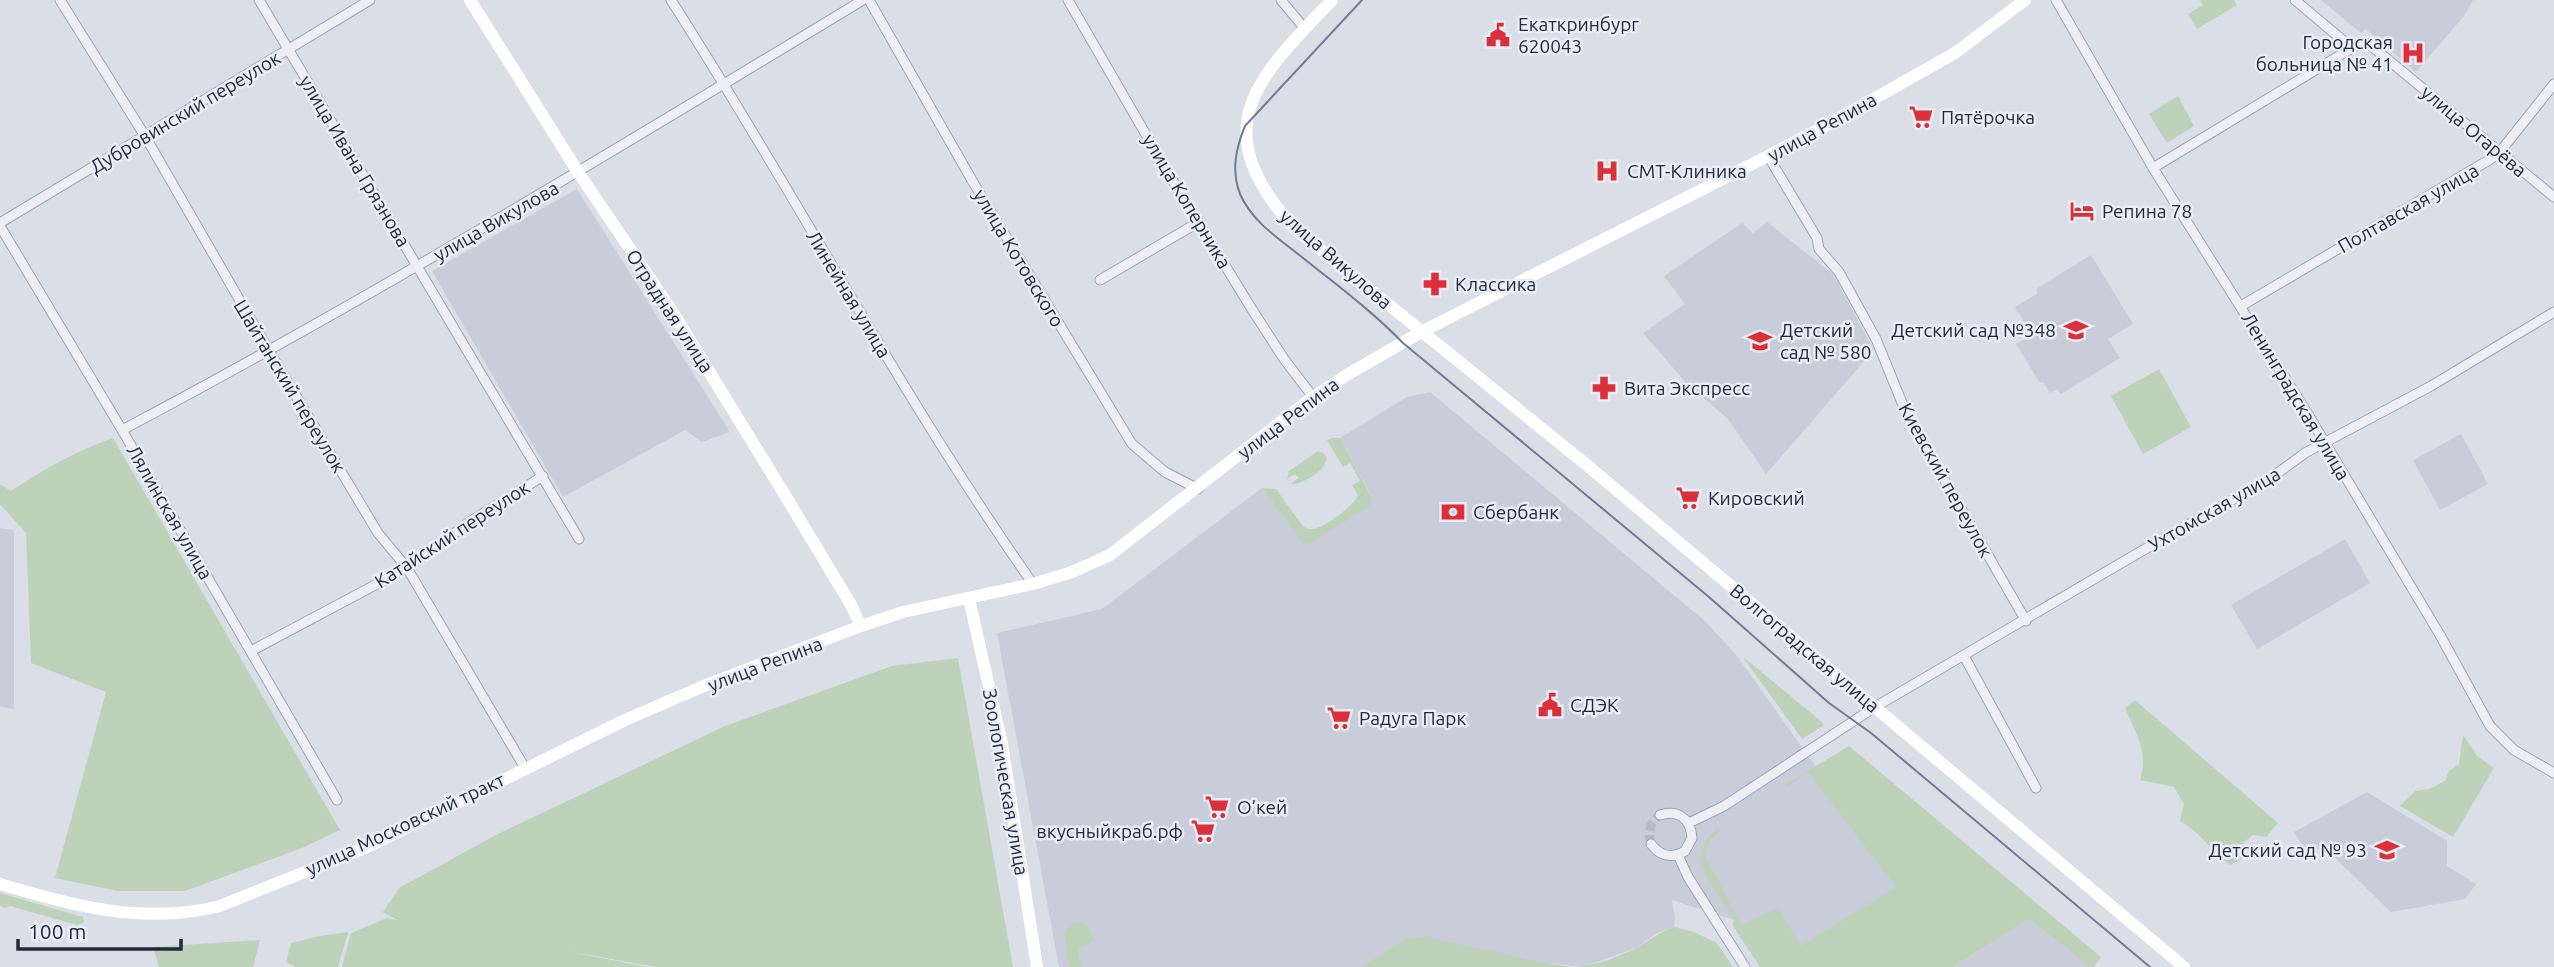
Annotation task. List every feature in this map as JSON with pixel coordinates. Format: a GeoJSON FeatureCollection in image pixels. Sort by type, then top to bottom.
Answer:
{"type":"FeatureCollection","features":[{"type":"Feature","properties":{"kind":"street","name":"Шайтанский переулок"},"geometry":{"type":"LineString","coordinates":[[60,0],[145,136],[378,533],[407,568],[526,768]]}},
{"type":"Feature","properties":{"kind":"street","name":"улица Ивана Грязнова"},"geometry":{"type":"LineString","coordinates":[[259,0],[579,539]]}},
{"type":"Feature","properties":{"kind":"street","name":"Дубровинский переулок"},"geometry":{"type":"LineString","coordinates":[[0,225],[370,0]]}},
{"type":"Feature","properties":{"kind":"street","name":"Отрадная улица"},"geometry":{"type":"LineString","coordinates":[[470,0],[671,311],[861,626]]}},
{"type":"Feature","properties":{"kind":"street","name":"Линейная улица"},"geometry":{"type":"LineString","coordinates":[[671,0],[724,83],[915,406],[1033,584]]}},
{"type":"Feature","properties":{"kind":"street","name":"улица Викулова"},"geometry":{"type":"LineString","coordinates":[[122,430],[419,267],[863,0]]}},
{"type":"Feature","properties":{"kind":"street","name":"улица Котовского"},"geometry":{"type":"LineString","coordinates":[[869,0],[973,182],[1132,444],[1165,472],[1198,489]]}},
{"type":"Feature","properties":{"kind":"street","name":"улица Коперника"},"geometry":{"type":"LineString","coordinates":[[1068,0],[1199,222],[1284,359],[1314,397]]}},
{"type":"Feature","properties":{"kind":"street"},"geometry":{"type":"LineString","coordinates":[[1281,0],[1305,29]]}},
{"type":"Feature","properties":{"kind":"street","name":"улица Викулова"},"geometry":{"type":"LineString","coordinates":[[1332,0],[1266,75],[1251,105],[1245,126],[1246,142],[1254,171],[1277,209],[1294,228],[1423,331]]}},
{"type":"Feature","properties":{"kind":"street","name":"улица Репина"},"geometry":{"type":"LineString","coordinates":[[526,768],[695,690],[861,626],[903,612],[1033,584],[1072,572],[1110,555],[1314,397],[1350,373],[1423,331],[1768,156],[1955,52],[2025,0]]}},
{"type":"Feature","properties":{"kind":"street","name":"Ленинградская улица"},"geometry":{"type":"LineString","coordinates":[[2056,0],[2153,168],[2241,306],[2440,635],[2490,726],[2514,750],[2554,773]]}},
{"type":"Feature","properties":{"kind":"street","name":"улица Огарёва"},"geometry":{"type":"LineString","coordinates":[[2295,0],[2352,48],[2362,43],[2369,44],[2554,197]]}},
{"type":"Feature","properties":{"kind":"street"},"geometry":{"type":"LineString","coordinates":[[2153,168],[2352,48]]}},
{"type":"Feature","properties":{"kind":"street","name":"Полтавская улица"},"geometry":{"type":"LineString","coordinates":[[2241,306],[2499,153],[2554,84]]}},
{"type":"Feature","properties":{"kind":"street","name":"Киевский переулок"},"geometry":{"type":"LineString","coordinates":[[1768,156],[1817,239],[1819,249],[1839,272],[1876,339],[1907,415],[2026,621]]}},
{"type":"Feature","properties":{"kind":"street"},"geometry":{"type":"LineString","coordinates":[[1100,280],[1199,222]]}},
{"type":"Feature","properties":{"kind":"street","name":"Лялинская улица"},"geometry":{"type":"LineString","coordinates":[[0,225],[337,800]]}},
{"type":"Feature","properties":{"kind":"street","name":"Ухтомская улица"},"geometry":{"type":"LineString","coordinates":[[1689,822],[1724,806],[1875,707],[2271,478],[2305,453],[2431,386],[2554,312]]}},
{"type":"Feature","properties":{"kind":"street","name":"Волгоградская улица"},"geometry":{"type":"LineString","coordinates":[[1423,331],[2184,967]]}},
{"type":"Feature","properties":{"kind":"street","name":"Катайский переулок"},"geometry":{"type":"LineString","coordinates":[[251,651],[407,568],[471,521],[543,476]]}},
{"type":"Feature","properties":{"kind":"street","name":"Зоологическая улица"},"geometry":{"type":"LineString","coordinates":[[969,599],[1002,744],[1037,967]]}},
{"type":"Feature","properties":{"kind":"street"},"geometry":{"type":"LineString","coordinates":[[1964,656],[2036,788]]}},
{"type":"Feature","properties":{"kind":"street","name":"улица Московский тракт"},"geometry":{"type":"LineString","coordinates":[[0,884],[56,901],[116,913],[145,915],[195,912],[220,906],[365,848],[526,768]]}},
{"type":"Feature","properties":{"kind":"street"},"geometry":{"type":"LineString","coordinates":[[1651,844],[1662,855],[1678,855],[1685,851],[1692,838],[1689,822],[1676,813],[1660,815]]}},
{"type":"Feature","properties":{"kind":"street"},"geometry":{"type":"LineString","coordinates":[[1678,855],[1688,877],[1745,967]]}},
{"type":"Feature","properties":{"kind":"shaded area","name":"Городская больница № 41"},"geometry":{"type":"Polygon","coordinates":[[[2321,0],[2473,0],[2464,16],[2416,72],[2366,29],[2361,33],[2321,0]]]}},
{"type":"Feature","properties":{"kind":"shaded area"},"geometry":{"type":"Polygon","coordinates":[[[577,189],[730,432],[702,442],[685,430],[563,497],[432,271],[577,189]]]}},
{"type":"Feature","properties":{"kind":"shaded area","name":"Детский сад № 580"},"geometry":{"type":"Polygon","coordinates":[[[1767,222],[1833,274],[1874,350],[1766,474],[1728,419],[1687,384],[1643,333],[1685,304],[1664,276],[1742,223],[1753,233],[1767,222]]]}},
{"type":"Feature","properties":{"kind":"shaded area","name":"Детский сад №348"},"geometry":{"type":"Polygon","coordinates":[[[2091,255],[2133,324],[2108,339],[2120,358],[2061,394],[2057,389],[2050,393],[2043,382],[2040,383],[2016,344],[2032,335],[2015,307],[2038,293],[2036,289],[2091,255]]]}},
{"type":"Feature","properties":{"kind":"shaded area","name":"Радуга Парк"},"geometry":{"type":"Polygon","coordinates":[[[1430,392],[1705,621],[1737,656],[1903,889],[1780,967],[1734,920],[1672,900],[1674,927],[1657,933],[1636,948],[1583,967],[1406,939],[1360,967],[1059,967],[997,633],[1102,609],[1262,488],[1302,543],[1370,505],[1372,497],[1340,438],[1407,397],[1430,392]]]}},
{"type":"Feature","properties":{"kind":"shaded area"},"geometry":{"type":"Polygon","coordinates":[[[2461,434],[2488,484],[2440,510],[2413,460],[2461,434]]]}},
{"type":"Feature","properties":{"kind":"shaded area"},"geometry":{"type":"Polygon","coordinates":[[[0,528],[14,530],[14,709],[0,706],[0,528]]]}},
{"type":"Feature","properties":{"kind":"shaded area"},"geometry":{"type":"Polygon","coordinates":[[[2345,539],[2370,583],[2257,649],[2231,605],[2345,539]]]}},
{"type":"Feature","properties":{"kind":"shaded area","name":"Детский сад № 93"},"geometry":{"type":"Polygon","coordinates":[[[2367,792],[2447,841],[2447,866],[2476,884],[2465,899],[2391,912],[2324,847],[2307,853],[2294,832],[2367,792]]]}},
{"type":"Feature","properties":{"kind":"shaded area"},"geometry":{"type":"Polygon","coordinates":[[[2029,919],[2090,967],[1953,967],[2029,919]]]}},
{"type":"Feature","properties":{"kind":"green space"},"geometry":{"type":"Polygon","coordinates":[[[2200,0],[2234,0],[2237,5],[2197,29],[2188,14],[2203,5],[2200,0]]]}},
{"type":"Feature","properties":{"kind":"green space"},"geometry":{"type":"Polygon","coordinates":[[[2178,96],[2194,126],[2167,143],[2149,114],[2178,96]]]}},
{"type":"Feature","properties":{"kind":"green space"},"geometry":{"type":"Polygon","coordinates":[[[2159,369],[2191,427],[2143,454],[2111,396],[2159,369]]]}},
{"type":"Feature","properties":{"kind":"green space"},"geometry":{"type":"Polygon","coordinates":[[[113,438],[340,830],[302,848],[185,891],[117,891],[55,878],[106,692],[31,663],[26,533],[0,504],[0,484],[11,491],[60,461],[113,438]]]}},
{"type":"Feature","properties":{"kind":"green space"},"geometry":{"type":"Polygon","coordinates":[[[1340,438],[1372,498],[1370,506],[1308,544],[1302,543],[1262,488],[1276,489],[1302,525],[1308,529],[1317,528],[1338,516],[1356,499],[1358,495],[1352,485],[1360,481],[1350,463],[1343,467],[1327,440],[1340,438]]]}},
{"type":"Feature","properties":{"kind":"green space"},"geometry":{"type":"Polygon","coordinates":[[[1318,451],[1327,458],[1322,468],[1307,480],[1290,484],[1299,478],[1295,474],[1287,479],[1289,471],[1318,451]]]}},
{"type":"Feature","properties":{"kind":"green space"},"geometry":{"type":"Polygon","coordinates":[[[1742,656],[1822,722],[1824,725],[1802,739],[1742,656]]]}},
{"type":"Feature","properties":{"kind":"green space"},"geometry":{"type":"Polygon","coordinates":[[[958,658],[1013,967],[657,967],[566,951],[647,967],[342,967],[351,933],[387,918],[397,920],[383,912],[399,888],[496,835],[725,726],[892,666],[958,658]]]}},
{"type":"Feature","properties":{"kind":"green space"},"geometry":{"type":"Polygon","coordinates":[[[2135,700],[2278,823],[2266,837],[2253,835],[2242,844],[2242,859],[2230,865],[2180,821],[2184,804],[2174,787],[2140,780],[2142,752],[2125,708],[2135,700]]]}},
{"type":"Feature","properties":{"kind":"green space"},"geometry":{"type":"Polygon","coordinates":[[[2463,735],[2477,756],[2494,768],[2453,837],[2400,806],[2415,791],[2430,789],[2446,780],[2448,772],[2459,764],[2463,735]]]}},
{"type":"Feature","properties":{"kind":"green space"},"geometry":{"type":"Polygon","coordinates":[[[1849,746],[2101,957],[2094,967],[2090,967],[2029,919],[1953,967],[1760,967],[1733,926],[1734,918],[1704,872],[1702,850],[1708,838],[1719,827],[1720,831],[1711,839],[1705,856],[1742,925],[1778,908],[1801,946],[1896,887],[1808,772],[1786,788],[1785,785],[1849,746]]]}},
{"type":"Feature","properties":{"kind":"green space"},"geometry":{"type":"Polygon","coordinates":[[[0,893],[83,917],[84,922],[77,925],[10,906],[0,906],[0,893]]]}},
{"type":"Feature","properties":{"kind":"green space"},"geometry":{"type":"Polygon","coordinates":[[[1083,922],[1095,940],[1078,950],[1081,967],[1069,967],[1064,933],[1072,923],[1083,922]]]}},
{"type":"Feature","properties":{"kind":"green space"},"geometry":{"type":"Polygon","coordinates":[[[1674,927],[1694,932],[1717,943],[1733,967],[1572,967],[1613,958],[1674,927]]]}},
{"type":"Feature","properties":{"kind":"green space"},"geometry":{"type":"Polygon","coordinates":[[[348,932],[338,967],[296,967],[286,962],[291,943],[348,932]]]}},
{"type":"Feature","properties":{"kind":"green space"},"geometry":{"type":"Polygon","coordinates":[[[1427,937],[1572,967],[1360,967],[1406,939],[1427,937]]]}},
{"type":"Feature","properties":{"kind":"green space"},"geometry":{"type":"Polygon","coordinates":[[[260,940],[253,967],[159,967],[153,947],[260,940]]]}},
{"type":"Feature","properties":{"kind":"tunnel"},"geometry":{"type":"LineString","coordinates":[[1651,844],[1650,828],[1660,815]]}},
{"type":"Feature","properties":{"kind":"tram line"},"geometry":{"type":"LineString","coordinates":[[1362,0],[1245,126],[1235,168],[1240,194],[1253,214],[1270,232],[1357,301],[1403,343],[1709,597],[1829,703],[1871,733],[2150,967]]}},
{"type":"Feature","properties":{"kind":"place","name":"Екаткринбург 620043"},"geometry":{"type":"Point","coordinates":[1498,35]}},
{"type":"Feature","properties":{"kind":"place","name":"Городская больница № 41"},"geometry":{"type":"Point","coordinates":[2413,53]}},
{"type":"Feature","properties":{"kind":"place","name":"Пятёрочка"},"geometry":{"type":"Point","coordinates":[1921,117]}},
{"type":"Feature","properties":{"kind":"place","name":"СМТ-Клиника"},"geometry":{"type":"Point","coordinates":[1607,171]}},
{"type":"Feature","properties":{"kind":"place","name":"Репина 78"},"geometry":{"type":"Point","coordinates":[2082,211]}},
{"type":"Feature","properties":{"kind":"place","name":"Классика"},"geometry":{"type":"Point","coordinates":[1435,284]}},
{"type":"Feature","properties":{"kind":"place","name":"Детский сад №348"},"geometry":{"type":"Point","coordinates":[2076,330]}},
{"type":"Feature","properties":{"kind":"place","name":"Детский сад № 580"},"geometry":{"type":"Point","coordinates":[1760,341]}},
{"type":"Feature","properties":{"kind":"place","name":"Вита Экспресс"},"geometry":{"type":"Point","coordinates":[1604,388]}},
{"type":"Feature","properties":{"kind":"place","name":"Кировский"},"geometry":{"type":"Point","coordinates":[1688,498]}},
{"type":"Feature","properties":{"kind":"place","name":"Сбербанк"},"geometry":{"type":"Point","coordinates":[1453,512]}},
{"type":"Feature","properties":{"kind":"place","name":"СДЭК"},"geometry":{"type":"Point","coordinates":[1550,705]}},
{"type":"Feature","properties":{"kind":"place","name":"Радуга Парк"},"geometry":{"type":"Point","coordinates":[1339,718]}},
{"type":"Feature","properties":{"kind":"place","name":"О’кей"},"geometry":{"type":"Point","coordinates":[1217,807]}},
{"type":"Feature","properties":{"kind":"place","name":"вкусныйкраб.рф"},"geometry":{"type":"Point","coordinates":[1203,831]}},
{"type":"Feature","properties":{"kind":"place","name":"Детский сад № 93"},"geometry":{"type":"Point","coordinates":[2387,850]}}]}
